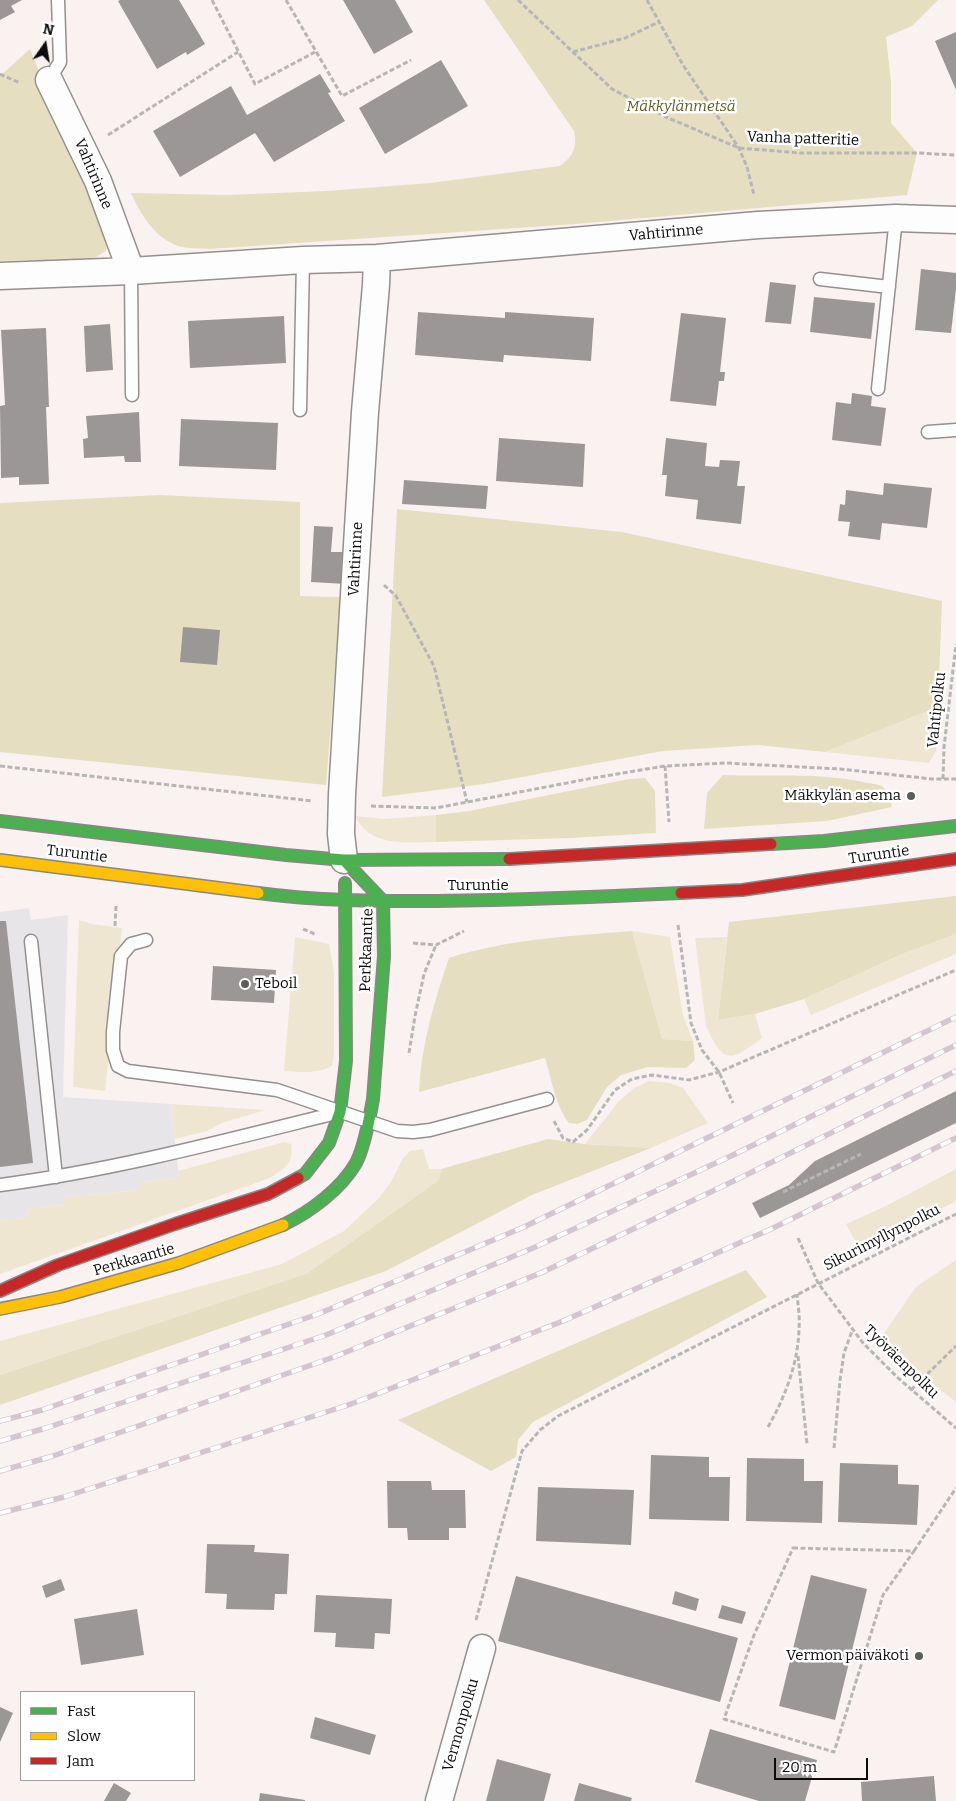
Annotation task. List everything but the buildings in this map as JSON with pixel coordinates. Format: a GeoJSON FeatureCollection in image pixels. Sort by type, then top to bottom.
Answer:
{"type":"FeatureCollection","features":[{"type":"Feature","properties":{"kind":"main road","name":"Turuntie"},"geometry":{"type":"LineString","coordinates":[[0,821],[286,855],[344,860],[532,859],[795,843],[956,826]]}},
{"type":"Feature","properties":{"kind":"main road","name":"Turuntie"},"geometry":{"type":"LineString","coordinates":[[0,860],[280,896],[384,901],[532,900],[742,890],[956,859]]}},
{"type":"Feature","properties":{"kind":"main road","name":"Perkkaantie"},"geometry":{"type":"LineString","coordinates":[[0,1291],[58,1265],[276,1190],[306,1174],[329,1142],[340,1112],[346,1061],[346,900],[344,860]]}},
{"type":"Feature","properties":{"kind":"main road","name":"Perkkaantie"},"geometry":{"type":"LineString","coordinates":[[0,1309],[60,1297],[179,1263],[285,1224],[331,1194],[356,1162],[369,1122],[373,1099],[384,956],[384,901],[344,860]]}},
{"type":"Feature","properties":{"kind":"street","name":"Vahtirinne"},"geometry":{"type":"LineString","coordinates":[[49,80],[98,181],[131,271]]}},
{"type":"Feature","properties":{"kind":"street","name":"Vahtirinne"},"geometry":{"type":"LineString","coordinates":[[0,276],[377,258],[758,225],[896,218],[956,220]]}},
{"type":"Feature","properties":{"kind":"street","name":"Vahtirinne"},"geometry":{"type":"LineString","coordinates":[[344,860],[341,834],[342,784],[365,412],[377,258]]}},
{"type":"Feature","properties":{"kind":"street","name":"Vermonpolku"},"geometry":{"type":"LineString","coordinates":[[439,1801],[482,1648]]}},
{"type":"Feature","properties":{"kind":"lane"},"geometry":{"type":"LineString","coordinates":[[49,80],[60,62],[58,0]]}},
{"type":"Feature","properties":{"kind":"lane"},"geometry":{"type":"LineString","coordinates":[[878,389],[896,218]]}},
{"type":"Feature","properties":{"kind":"lane"},"geometry":{"type":"LineString","coordinates":[[300,410],[304,260]]}},
{"type":"Feature","properties":{"kind":"lane"},"geometry":{"type":"LineString","coordinates":[[131,271],[132,395]]}},
{"type":"Feature","properties":{"kind":"lane"},"geometry":{"type":"LineString","coordinates":[[820,279],[889,287]]}},
{"type":"Feature","properties":{"kind":"lane"},"geometry":{"type":"LineString","coordinates":[[928,432],[956,430]]}},
{"type":"Feature","properties":{"kind":"lane"},"geometry":{"type":"LineString","coordinates":[[146,940],[132,944],[121,956],[113,1050],[118,1066],[128,1071],[277,1090],[398,1131],[430,1130],[547,1099]]}},
{"type":"Feature","properties":{"kind":"lane"},"geometry":{"type":"LineString","coordinates":[[32,941],[56,1177]]}},
{"type":"Feature","properties":{"kind":"lane"},"geometry":{"type":"LineString","coordinates":[[0,1184],[56,1177],[175,1153],[340,1112]]}},
{"type":"Feature","properties":{"kind":"path"},"geometry":{"type":"LineString","coordinates":[[212,0],[255,84],[315,52]]}},
{"type":"Feature","properties":{"kind":"path"},"geometry":{"type":"LineString","coordinates":[[286,0],[342,96],[411,60]]}},
{"type":"Feature","properties":{"kind":"path","name":"Vanha patteritie"},"geometry":{"type":"LineString","coordinates":[[518,0],[612,90],[666,117],[739,148],[801,153],[956,155]]}},
{"type":"Feature","properties":{"kind":"path"},"geometry":{"type":"LineString","coordinates":[[647,0],[683,65],[739,148],[747,167],[754,196]]}},
{"type":"Feature","properties":{"kind":"path"},"geometry":{"type":"LineString","coordinates":[[573,52],[625,38],[659,22]]}},
{"type":"Feature","properties":{"kind":"path"},"geometry":{"type":"LineString","coordinates":[[84,150],[238,52]]}},
{"type":"Feature","properties":{"kind":"path"},"geometry":{"type":"LineString","coordinates":[[383,584],[396,596],[434,666],[467,802]]}},
{"type":"Feature","properties":{"kind":"path","name":"Vahtipolku"},"geometry":{"type":"LineString","coordinates":[[943,779],[944,747],[956,644]]}},
{"type":"Feature","properties":{"kind":"path"},"geometry":{"type":"LineString","coordinates":[[362,806],[436,808],[665,766],[744,764],[840,769],[956,779]]}},
{"type":"Feature","properties":{"kind":"path"},"geometry":{"type":"LineString","coordinates":[[0,766],[321,802]]}},
{"type":"Feature","properties":{"kind":"path"},"geometry":{"type":"LineString","coordinates":[[665,766],[669,828]]}},
{"type":"Feature","properties":{"kind":"path"},"geometry":{"type":"LineString","coordinates":[[115,926],[117,901]]}},
{"type":"Feature","properties":{"kind":"path"},"geometry":{"type":"LineString","coordinates":[[678,925],[691,1023],[702,1050],[719,1072],[734,1103]]}},
{"type":"Feature","properties":{"kind":"path"},"geometry":{"type":"LineString","coordinates":[[409,1055],[424,974],[436,945]]}},
{"type":"Feature","properties":{"kind":"path"},"geometry":{"type":"LineString","coordinates":[[547,1099],[557,1128],[563,1138],[573,1142],[587,1130],[616,1090],[632,1078],[652,1075],[689,1080],[719,1072],[956,970]]}},
{"type":"Feature","properties":{"kind":"path"},"geometry":{"type":"LineString","coordinates":[[782,1192],[861,1154]]}},
{"type":"Feature","properties":{"kind":"path","name":"Sikurimyllynpolku"},"geometry":{"type":"LineString","coordinates":[[475,1621],[522,1451],[540,1430],[558,1416],[956,1214]]}},
{"type":"Feature","properties":{"kind":"path","name":"Työväenpolku"},"geometry":{"type":"LineString","coordinates":[[798,1238],[818,1283],[852,1330],[912,1390],[956,1428]]}},
{"type":"Feature","properties":{"kind":"path"},"geometry":{"type":"LineString","coordinates":[[768,1427],[782,1401],[797,1353],[800,1326],[797,1294]]}},
{"type":"Feature","properties":{"kind":"path"},"geometry":{"type":"LineString","coordinates":[[834,1448],[844,1353],[852,1330]]}},
{"type":"Feature","properties":{"kind":"path"},"geometry":{"type":"LineString","coordinates":[[912,1390],[956,1346]]}},
{"type":"Feature","properties":{"kind":"path"},"geometry":{"type":"LineString","coordinates":[[797,1353],[807,1444]]}},
{"type":"Feature","properties":{"kind":"path"},"geometry":{"type":"LineString","coordinates":[[914,1551],[793,1548],[754,1635],[724,1719],[834,1752],[883,1595],[914,1551],[956,1488]]}},
{"type":"Feature","properties":{"kind":"shaded area"},"geometry":{"type":"Polygon","coordinates":[[[938,707],[936,751],[929,763],[825,752],[938,707]]]}},
{"type":"Feature","properties":{"kind":"shaded area"},"geometry":{"type":"Polygon","coordinates":[[[436,815],[436,842],[401,842],[379,838],[370,834],[355,816],[385,819],[436,815]]]}},
{"type":"Feature","properties":{"kind":"shaded area"},"geometry":{"type":"Polygon","coordinates":[[[29,908],[31,920],[68,915],[63,1097],[171,1104],[179,1178],[140,1182],[140,1190],[64,1197],[64,1205],[27,1209],[28,1218],[0,1220],[0,912],[29,908]]]}},
{"type":"Feature","properties":{"kind":"shaded area"},"geometry":{"type":"Polygon","coordinates":[[[79,920],[92,924],[122,928],[105,1091],[73,1087],[79,920]]]}},
{"type":"Feature","properties":{"kind":"shaded area"},"geometry":{"type":"Polygon","coordinates":[[[632,931],[670,937],[683,1015],[693,1041],[662,1039],[632,931]]]}},
{"type":"Feature","properties":{"kind":"shaded area"},"geometry":{"type":"Polygon","coordinates":[[[956,934],[956,954],[811,1015],[804,999],[902,954],[956,934]]]}},
{"type":"Feature","properties":{"kind":"shaded area"},"geometry":{"type":"Polygon","coordinates":[[[295,937],[329,944],[334,972],[334,1054],[332,1066],[326,1069],[303,1072],[284,1071],[295,937]]]}},
{"type":"Feature","properties":{"kind":"shaded area"},"geometry":{"type":"Polygon","coordinates":[[[727,937],[718,1020],[755,1014],[762,1038],[743,1051],[729,1056],[718,1048],[706,1026],[695,938],[727,937]]]}},
{"type":"Feature","properties":{"kind":"shaded area"},"geometry":{"type":"Polygon","coordinates":[[[649,1081],[670,1083],[683,1088],[708,1123],[651,1148],[585,1144],[619,1101],[634,1088],[649,1081]]]}},
{"type":"Feature","properties":{"kind":"shaded area"},"geometry":{"type":"Polygon","coordinates":[[[171,1104],[265,1110],[222,1123],[207,1131],[175,1139],[171,1104]]]}},
{"type":"Feature","properties":{"kind":"shaded area"},"geometry":{"type":"Polygon","coordinates":[[[284,1142],[291,1144],[290,1161],[270,1178],[0,1274],[0,1220],[28,1218],[27,1209],[64,1205],[64,1197],[140,1190],[140,1182],[179,1178],[178,1171],[284,1142]]]}},
{"type":"Feature","properties":{"kind":"shaded area"},"geometry":{"type":"Polygon","coordinates":[[[423,1149],[429,1169],[441,1169],[439,1180],[306,1274],[0,1375],[0,1341],[282,1264],[344,1231],[379,1198],[391,1182],[403,1158],[410,1151],[423,1149]]]}},
{"type":"Feature","properties":{"kind":"shaded area"},"geometry":{"type":"Polygon","coordinates":[[[956,1169],[956,1201],[860,1250],[846,1224],[886,1206],[956,1169]]]}},
{"type":"Feature","properties":{"kind":"shaded area"},"geometry":{"type":"Polygon","coordinates":[[[956,1260],[956,1402],[913,1368],[882,1336],[916,1287],[956,1260]]]}},
{"type":"Feature","properties":{"kind":"green space","name":"Mäkkylänmetsä"},"geometry":{"type":"Polygon","coordinates":[[[484,0],[938,0],[912,26],[886,37],[891,82],[891,123],[917,153],[907,195],[576,224],[210,249],[182,247],[170,242],[155,231],[139,209],[131,193],[226,195],[327,191],[430,183],[560,166],[569,158],[575,147],[574,131],[484,0]]]}},
{"type":"Feature","properties":{"kind":"green space"},"geometry":{"type":"Polygon","coordinates":[[[30,49],[90,198],[108,233],[106,251],[93,259],[0,261],[0,76],[30,49]]]}},
{"type":"Feature","properties":{"kind":"green space"},"geometry":{"type":"Polygon","coordinates":[[[160,495],[300,502],[300,596],[341,597],[326,785],[0,752],[0,503],[160,495]]]}},
{"type":"Feature","properties":{"kind":"green space"},"geometry":{"type":"Polygon","coordinates":[[[397,509],[622,532],[942,601],[938,707],[825,752],[758,745],[663,751],[484,784],[382,797],[397,509]]]}},
{"type":"Feature","properties":{"kind":"green space"},"geometry":{"type":"Polygon","coordinates":[[[723,775],[828,777],[872,784],[882,786],[886,790],[892,807],[827,821],[704,829],[707,793],[723,775]]]}},
{"type":"Feature","properties":{"kind":"green space"},"geometry":{"type":"Polygon","coordinates":[[[645,778],[655,791],[656,833],[571,838],[436,842],[436,815],[469,811],[629,779],[645,778]]]}},
{"type":"Feature","properties":{"kind":"green space"},"geometry":{"type":"Polygon","coordinates":[[[956,896],[956,934],[902,954],[804,999],[755,1014],[718,1020],[729,922],[956,896]]]}},
{"type":"Feature","properties":{"kind":"green space"},"geometry":{"type":"Polygon","coordinates":[[[632,931],[662,1039],[693,1041],[695,1060],[686,1068],[648,1067],[621,1075],[607,1087],[587,1120],[577,1124],[569,1123],[560,1108],[545,1058],[419,1092],[422,1058],[429,1024],[449,958],[516,942],[632,931]]]}},
{"type":"Feature","properties":{"kind":"green space"},"geometry":{"type":"Polygon","coordinates":[[[548,1139],[585,1144],[651,1148],[532,1195],[386,1271],[0,1405],[0,1375],[306,1274],[439,1180],[441,1169],[548,1139]]]}},
{"type":"Feature","properties":{"kind":"green space"},"geometry":{"type":"Polygon","coordinates":[[[746,1270],[767,1297],[533,1422],[518,1440],[516,1457],[491,1471],[398,1420],[746,1270]]]}},
{"type":"Feature","properties":{"kind":"railway"},"geometry":{"type":"LineString","coordinates":[[0,1421],[42,1410],[318,1314],[524,1227],[956,1017]]}},
{"type":"Feature","properties":{"kind":"railway"},"geometry":{"type":"LineString","coordinates":[[0,1441],[46,1428],[326,1335],[533,1248],[733,1155],[956,1045]]}},
{"type":"Feature","properties":{"kind":"railway"},"geometry":{"type":"LineString","coordinates":[[0,1471],[53,1456],[334,1357],[543,1272],[740,1178],[956,1071]]}},
{"type":"Feature","properties":{"kind":"railway"},"geometry":{"type":"LineString","coordinates":[[0,1513],[64,1497],[351,1404],[563,1321],[771,1229],[956,1138]]}},
{"type":"Feature","properties":{"kind":"traffic: fast"},"geometry":{"type":"LineString","coordinates":[[0,821],[286,855],[344,860],[509,859]]}},
{"type":"Feature","properties":{"kind":"traffic: fast"},"geometry":{"type":"LineString","coordinates":[[771,844],[824,841],[956,826]]}},
{"type":"Feature","properties":{"kind":"traffic: fast"},"geometry":{"type":"LineString","coordinates":[[283,1225],[314,1207],[350,1173],[362,1149],[373,1099],[384,956],[383,901],[344,860]]}},
{"type":"Feature","properties":{"kind":"traffic: fast"},"geometry":{"type":"LineString","coordinates":[[298,1178],[305,1174],[329,1143],[340,1112],[346,1061],[345,883]]}},
{"type":"Feature","properties":{"kind":"traffic: fast"},"geometry":{"type":"LineString","coordinates":[[258,893],[370,901],[559,898],[681,893]]}},
{"type":"Feature","properties":{"kind":"traffic: slow"},"geometry":{"type":"LineString","coordinates":[[0,860],[258,893]]}},
{"type":"Feature","properties":{"kind":"traffic: slow"},"geometry":{"type":"LineString","coordinates":[[0,1309],[60,1297],[179,1263],[283,1225]]}},
{"type":"Feature","properties":{"kind":"traffic: jam"},"geometry":{"type":"LineString","coordinates":[[509,859],[771,844]]}},
{"type":"Feature","properties":{"kind":"traffic: jam"},"geometry":{"type":"LineString","coordinates":[[681,893],[742,890],[956,859]]}},
{"type":"Feature","properties":{"kind":"traffic: jam"},"geometry":{"type":"LineString","coordinates":[[0,1291],[58,1265],[268,1194],[298,1178]]}},
{"type":"Feature","properties":{"kind":"place","name":"Mäkkylän asema"},"geometry":{"type":"Point","coordinates":[911,796]}},
{"type":"Feature","properties":{"kind":"place","name":"Teboil"},"geometry":{"type":"Point","coordinates":[245,984]}},
{"type":"Feature","properties":{"kind":"place","name":"Vermon päiväkoti"},"geometry":{"type":"Point","coordinates":[919,1656]}}]}
